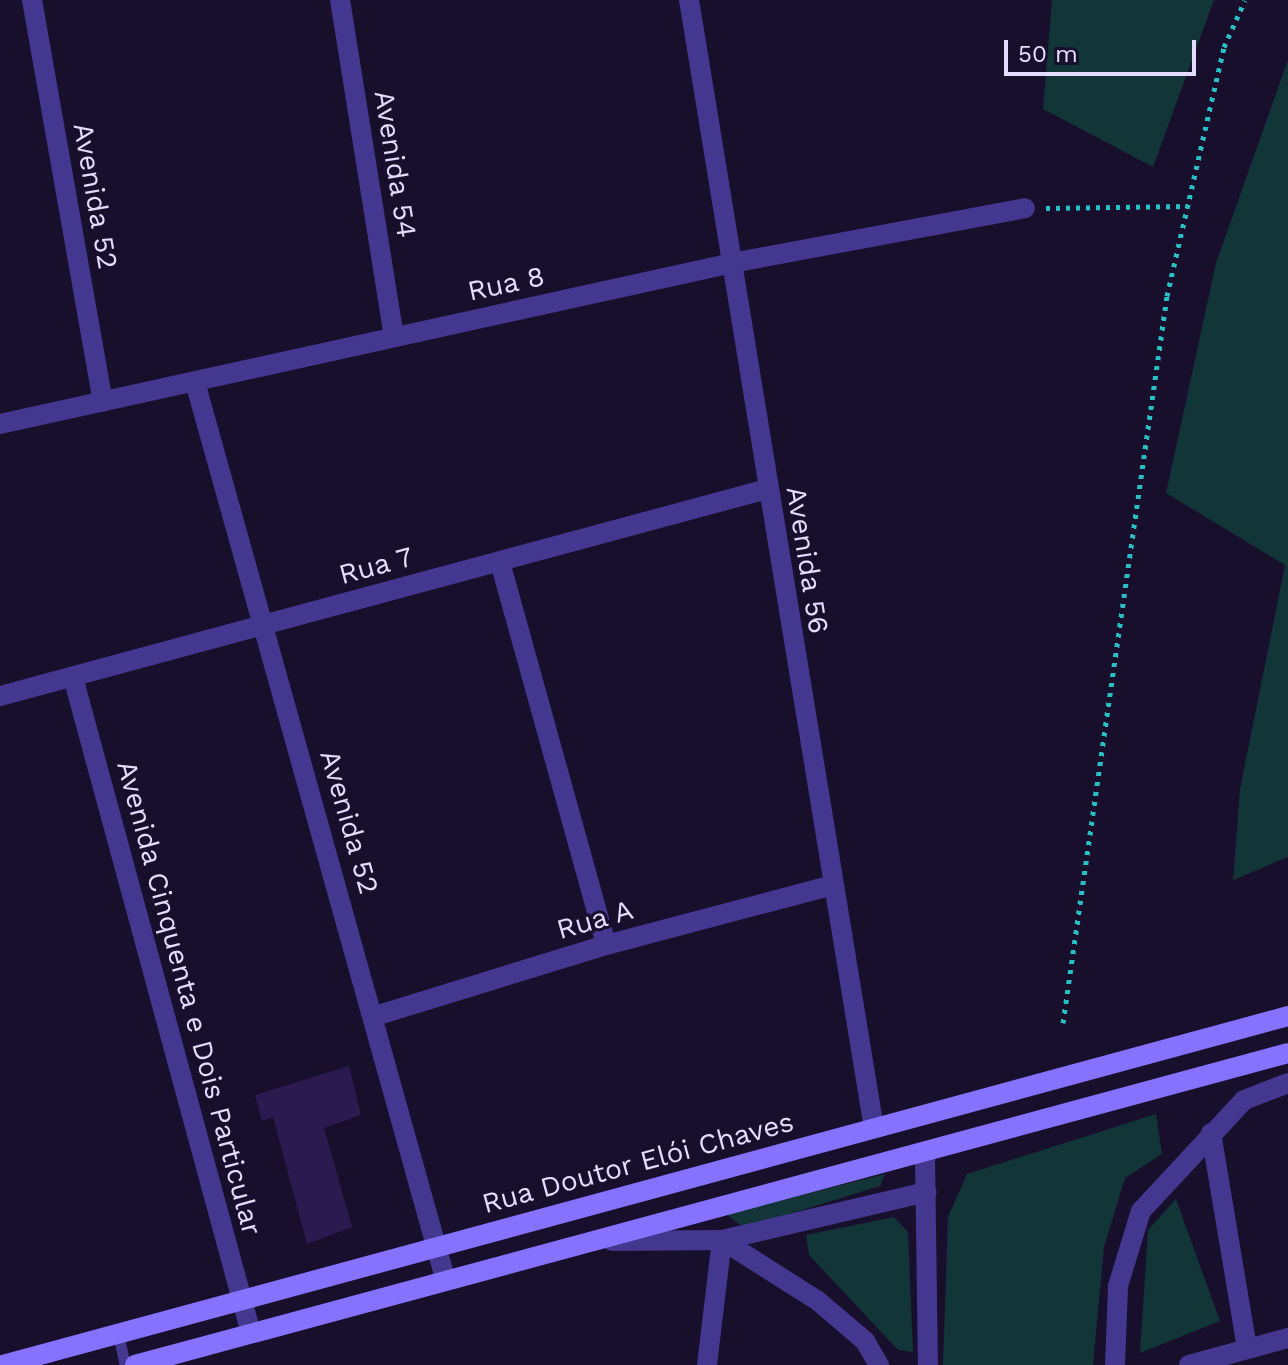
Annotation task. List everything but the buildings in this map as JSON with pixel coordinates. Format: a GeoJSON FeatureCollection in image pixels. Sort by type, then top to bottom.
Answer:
{"type":"FeatureCollection","features":[{"type":"Feature","properties":{"kind":"main road","name":"Rua Doutor Elói Chaves"},"geometry":{"type":"LineString","coordinates":[[3,1365],[60,1357],[118,1333],[1288,1016]]}},
{"type":"Feature","properties":{"kind":"main road"},"geometry":{"type":"LineString","coordinates":[[135,1365],[445,1278],[925,1155],[1288,1053]]}},
{"type":"Feature","properties":{"kind":"street","name":"Avenida 52"},"geometry":{"type":"LineString","coordinates":[[32,0],[103,402]]}},
{"type":"Feature","properties":{"kind":"street","name":"Avenida 54"},"geometry":{"type":"LineString","coordinates":[[340,0],[394,337]]}},
{"type":"Feature","properties":{"kind":"street","name":"Avenida 56"},"geometry":{"type":"LineString","coordinates":[[689,0],[874,1128]]}},
{"type":"Feature","properties":{"kind":"street","name":"Rua 8"},"geometry":{"type":"LineString","coordinates":[[0,424],[732,263],[1025,208]]}},
{"type":"Feature","properties":{"kind":"street","name":"Avenida 52"},"geometry":{"type":"LineString","coordinates":[[195,382],[375,1016],[445,1278]]}},
{"type":"Feature","properties":{"kind":"street","name":"Rua 7"},"geometry":{"type":"LineString","coordinates":[[0,696],[767,489]]}},
{"type":"Feature","properties":{"kind":"street"},"geometry":{"type":"LineString","coordinates":[[500,562],[606,945]]}},
{"type":"Feature","properties":{"kind":"street","name":"Avenida Cinquenta e Dois Particular"},"geometry":{"type":"LineString","coordinates":[[73,677],[251,1333]]}},
{"type":"Feature","properties":{"kind":"street","name":"Rua A"},"geometry":{"type":"LineString","coordinates":[[375,1016],[606,945],[833,885]]}},
{"type":"Feature","properties":{"kind":"street"},"geometry":{"type":"LineString","coordinates":[[1115,1365],[1118,1286],[1141,1211],[1244,1100],[1288,1083]]}},
{"type":"Feature","properties":{"kind":"street"},"geometry":{"type":"LineString","coordinates":[[1211,1133],[1247,1347]]}},
{"type":"Feature","properties":{"kind":"street"},"geometry":{"type":"LineString","coordinates":[[925,1155],[928,1365]]}},
{"type":"Feature","properties":{"kind":"street"},"geometry":{"type":"LineString","coordinates":[[580,1244],[722,1240],[926,1192]]}},
{"type":"Feature","properties":{"kind":"street"},"geometry":{"type":"LineString","coordinates":[[707,1365],[722,1240]]}},
{"type":"Feature","properties":{"kind":"street"},"geometry":{"type":"LineString","coordinates":[[722,1240],[818,1301],[865,1341],[879,1365]]}},
{"type":"Feature","properties":{"kind":"street"},"geometry":{"type":"LineString","coordinates":[[1189,1365],[1288,1338]]}},
{"type":"Feature","properties":{"kind":"lane"},"geometry":{"type":"LineString","coordinates":[[118,1333],[125,1365]]}},
{"type":"Feature","properties":{"kind":"path"},"geometry":{"type":"LineString","coordinates":[[1063,1023],[1167,296],[1224,47],[1245,0]]}},
{"type":"Feature","properties":{"kind":"path"},"geometry":{"type":"LineString","coordinates":[[1025,208],[1188,206]]}},
{"type":"Feature","properties":{"kind":"green space"},"geometry":{"type":"Polygon","coordinates":[[[1052,0],[1214,0],[1153,167],[1043,109],[1052,0]]]}},
{"type":"Feature","properties":{"kind":"green space"},"geometry":{"type":"Polygon","coordinates":[[[1288,60],[1288,857],[1233,880],[1240,789],[1285,565],[1166,493],[1216,263],[1288,60]]]}},
{"type":"Feature","properties":{"kind":"green space"},"geometry":{"type":"Polygon","coordinates":[[[1156,1114],[1162,1154],[1125,1178],[1104,1247],[1093,1365],[943,1365],[948,1217],[967,1174],[1156,1114]]]}},
{"type":"Feature","properties":{"kind":"green space"},"geometry":{"type":"Polygon","coordinates":[[[885,1174],[880,1186],[744,1228],[726,1214],[885,1174]]]}},
{"type":"Feature","properties":{"kind":"green space"},"geometry":{"type":"Polygon","coordinates":[[[1176,1199],[1220,1321],[1140,1353],[1148,1230],[1176,1199]]]}},
{"type":"Feature","properties":{"kind":"green space"},"geometry":{"type":"Polygon","coordinates":[[[894,1217],[908,1232],[913,1352],[898,1350],[809,1255],[806,1235],[894,1217]]]}}]}
